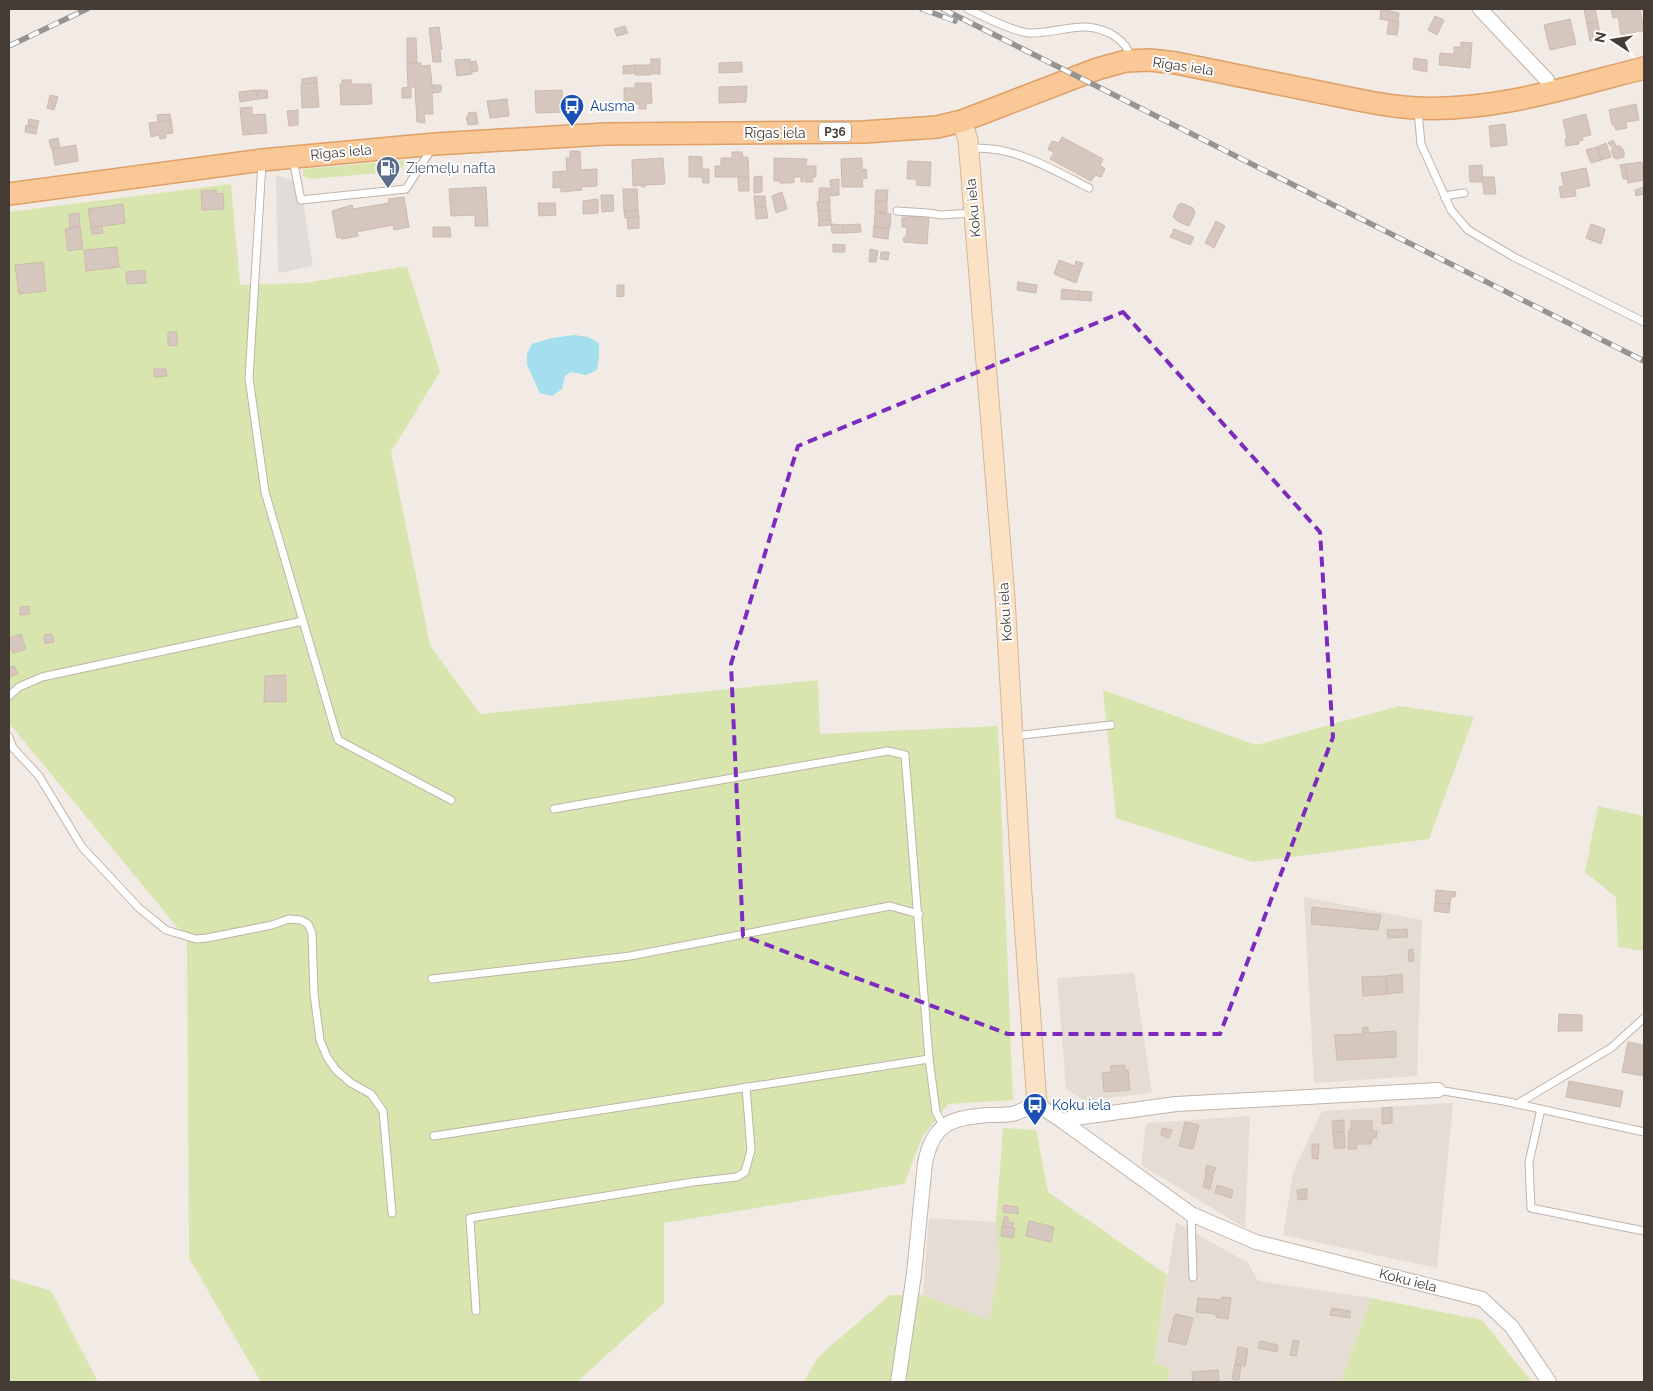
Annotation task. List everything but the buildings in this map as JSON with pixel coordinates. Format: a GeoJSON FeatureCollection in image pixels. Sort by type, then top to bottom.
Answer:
{"type":"FeatureCollection","features":[{"type":"Feature","properties":{"kind":"main road","name":"Rīgas iela"},"geometry":{"type":"LineString","coordinates":[[9,194],[262,160],[435,144],[605,134],[864,132],[937,127],[962,121],[1097,69],[1132,61],[1176,62],[1385,105],[1417,108],[1479,106],[1550,93],[1644,68]]}},
{"type":"Feature","properties":{"kind":"street"},"geometry":{"type":"LineString","coordinates":[[1480,9],[1547,80],[1550,93]]}},
{"type":"Feature","properties":{"kind":"street","name":"Koku iela"},"geometry":{"type":"LineString","coordinates":[[962,121],[968,140],[1005,598],[1022,894],[1037,1104],[1191,1214],[1256,1242],[1482,1298],[1512,1327],[1548,1382]]}},
{"type":"Feature","properties":{"kind":"street"},"geometry":{"type":"LineString","coordinates":[[1061,1120],[1176,1104],[1438,1090]]}},
{"type":"Feature","properties":{"kind":"street"},"geometry":{"type":"LineString","coordinates":[[898,1382],[914,1274],[925,1163],[933,1136],[954,1120],[966,1117],[1012,1114],[1037,1104]]}},
{"type":"Feature","properties":{"kind":"lane"},"geometry":{"type":"LineString","coordinates":[[968,9],[990,20],[1027,33],[1086,27],[1104,31],[1120,39],[1129,49],[1132,61]]}},
{"type":"Feature","properties":{"kind":"lane"},"geometry":{"type":"LineString","coordinates":[[1417,108],[1421,144],[1451,210],[1468,230],[1514,257],[1644,322]]}},
{"type":"Feature","properties":{"kind":"lane"},"geometry":{"type":"LineString","coordinates":[[292,157],[301,200],[406,189],[435,144]]}},
{"type":"Feature","properties":{"kind":"lane"},"geometry":{"type":"LineString","coordinates":[[968,149],[981,147],[1023,157],[1046,166],[1089,188]]}},
{"type":"Feature","properties":{"kind":"lane"},"geometry":{"type":"LineString","coordinates":[[262,160],[249,378],[265,492],[338,740],[451,800]]}},
{"type":"Feature","properties":{"kind":"lane"},"geometry":{"type":"LineString","coordinates":[[1445,198],[1450,195],[1464,193]]}},
{"type":"Feature","properties":{"kind":"lane"},"geometry":{"type":"LineString","coordinates":[[897,211],[946,215],[974,213]]}},
{"type":"Feature","properties":{"kind":"lane"},"geometry":{"type":"LineString","coordinates":[[9,696],[19,687],[42,677],[303,621]]}},
{"type":"Feature","properties":{"kind":"lane"},"geometry":{"type":"LineString","coordinates":[[1013,736],[1111,725]]}},
{"type":"Feature","properties":{"kind":"lane"},"geometry":{"type":"LineString","coordinates":[[9,737],[11,749],[39,776],[82,847],[139,908],[166,930],[196,939],[272,925],[289,919],[301,920],[308,924],[312,934],[314,994],[320,1040],[327,1057],[336,1070],[351,1083],[371,1094],[383,1111],[392,1213]]}},
{"type":"Feature","properties":{"kind":"lane"},"geometry":{"type":"LineString","coordinates":[[554,809],[888,751],[905,755],[929,1059],[936,1112],[944,1127]]}},
{"type":"Feature","properties":{"kind":"lane"},"geometry":{"type":"LineString","coordinates":[[432,979],[630,956],[890,906],[919,914]]}},
{"type":"Feature","properties":{"kind":"lane"},"geometry":{"type":"LineString","coordinates":[[1516,1104],[1611,1048],[1644,1018]]}},
{"type":"Feature","properties":{"kind":"lane"},"geometry":{"type":"LineString","coordinates":[[434,1136],[929,1059]]}},
{"type":"Feature","properties":{"kind":"lane"},"geometry":{"type":"LineString","coordinates":[[476,1311],[470,1218],[737,1176],[745,1172],[751,1150],[746,1087]]}},
{"type":"Feature","properties":{"kind":"lane"},"geometry":{"type":"LineString","coordinates":[[1438,1090],[1541,1109],[1644,1132]]}},
{"type":"Feature","properties":{"kind":"lane"},"geometry":{"type":"LineString","coordinates":[[1541,1109],[1529,1162],[1530,1208],[1644,1231]]}},
{"type":"Feature","properties":{"kind":"lane"},"geometry":{"type":"LineString","coordinates":[[1191,1214],[1193,1277]]}},
{"type":"Feature","properties":{"kind":"highlighted area"},"geometry":{"type":"Polygon","coordinates":[[[1123,312],[1320,532],[1333,737],[1220,1034],[1008,1034],[743,936],[731,664],[798,446],[1123,312]]]}},
{"type":"Feature","properties":{"kind":"shaded area"},"geometry":{"type":"Polygon","coordinates":[[[276,175],[300,183],[313,266],[278,273],[276,175]]]}},
{"type":"Feature","properties":{"kind":"shaded area"},"geometry":{"type":"Polygon","coordinates":[[[1304,897],[1422,920],[1417,1076],[1314,1083],[1304,897]]]}},
{"type":"Feature","properties":{"kind":"shaded area"},"geometry":{"type":"Polygon","coordinates":[[[1134,973],[1152,1093],[1084,1101],[1066,1088],[1057,978],[1134,973]]]}},
{"type":"Feature","properties":{"kind":"shaded area"},"geometry":{"type":"Polygon","coordinates":[[[1453,1103],[1437,1268],[1283,1235],[1293,1172],[1322,1111],[1453,1103]]]}},
{"type":"Feature","properties":{"kind":"shaded area"},"geometry":{"type":"Polygon","coordinates":[[[1250,1116],[1245,1228],[1141,1165],[1146,1123],[1250,1116]]]}},
{"type":"Feature","properties":{"kind":"shaded area"},"geometry":{"type":"Polygon","coordinates":[[[929,1218],[996,1222],[1000,1263],[989,1321],[923,1295],[929,1218]]]}},
{"type":"Feature","properties":{"kind":"shaded area"},"geometry":{"type":"Polygon","coordinates":[[[1176,1222],[1248,1263],[1258,1281],[1371,1298],[1341,1382],[1168,1382],[1170,1368],[1154,1363],[1176,1222]]]}},
{"type":"Feature","properties":{"kind":"green space"},"geometry":{"type":"Polygon","coordinates":[[[405,160],[403,167],[380,173],[311,179],[303,176],[303,169],[405,160]]]}},
{"type":"Feature","properties":{"kind":"green space"},"geometry":{"type":"Polygon","coordinates":[[[231,184],[240,285],[305,283],[407,266],[440,372],[391,452],[430,645],[480,714],[818,680],[820,734],[998,726],[1013,1100],[948,1104],[923,1136],[904,1184],[664,1223],[664,1303],[577,1382],[261,1382],[189,1258],[187,939],[9,723],[9,212],[231,184]]]}},
{"type":"Feature","properties":{"kind":"green space"},"geometry":{"type":"Polygon","coordinates":[[[1103,690],[1256,745],[1399,706],[1474,717],[1429,839],[1253,862],[1116,818],[1103,690]]]}},
{"type":"Feature","properties":{"kind":"green space"},"geometry":{"type":"Polygon","coordinates":[[[1598,806],[1644,816],[1644,951],[1618,947],[1616,897],[1585,872],[1598,806]]]}},
{"type":"Feature","properties":{"kind":"green space"},"geometry":{"type":"Polygon","coordinates":[[[1003,1128],[1036,1130],[1048,1192],[1167,1275],[1154,1363],[1170,1368],[1168,1382],[804,1382],[818,1357],[890,1295],[922,1295],[989,1320],[1000,1263],[996,1222],[1003,1128]]]}},
{"type":"Feature","properties":{"kind":"green space"},"geometry":{"type":"Polygon","coordinates":[[[9,1278],[51,1291],[98,1382],[9,1382],[9,1278]]]}},
{"type":"Feature","properties":{"kind":"green space"},"geometry":{"type":"Polygon","coordinates":[[[1371,1298],[1482,1320],[1532,1382],[1341,1382],[1371,1298]]]}},
{"type":"Feature","properties":{"kind":"water"},"geometry":{"type":"Polygon","coordinates":[[[574,335],[588,337],[599,343],[597,370],[586,375],[571,372],[565,376],[562,389],[552,396],[540,393],[527,365],[527,354],[532,344],[552,338],[574,335]]]}},
{"type":"Feature","properties":{"kind":"railway"},"geometry":{"type":"LineString","coordinates":[[9,46],[87,9]]}},
{"type":"Feature","properties":{"kind":"railway"},"geometry":{"type":"LineString","coordinates":[[922,9],[955,21]]}},
{"type":"Feature","properties":{"kind":"railway"},"geometry":{"type":"LineString","coordinates":[[943,9],[1644,361]]}},
{"type":"Feature","properties":{"kind":"place","name":"Ausma"},"geometry":{"type":"Point","coordinates":[572,127]}},
{"type":"Feature","properties":{"kind":"place","name":"Ziemeļu nafta"},"geometry":{"type":"Point","coordinates":[388,189]}},
{"type":"Feature","properties":{"kind":"place","name":"Koku iela"},"geometry":{"type":"Point","coordinates":[1035,1126]}}]}
